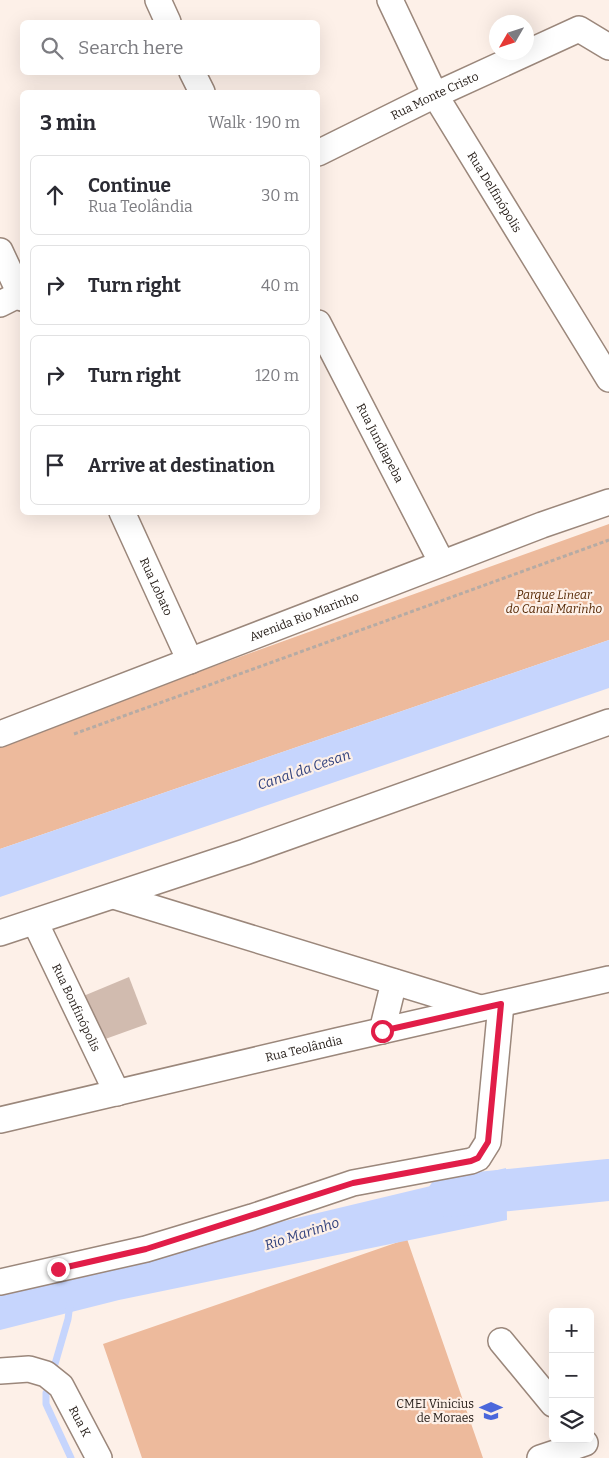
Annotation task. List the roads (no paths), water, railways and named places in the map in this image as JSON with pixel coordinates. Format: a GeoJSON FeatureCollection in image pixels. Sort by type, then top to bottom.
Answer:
{"type":"FeatureCollection","features":[{"type":"Feature","properties":{"kind":"street"},"geometry":{"type":"LineString","coordinates":[[158,0],[167,20]]}},
{"type":"Feature","properties":{"kind":"street","name":"Rua Delfinópolis"},"geometry":{"type":"LineString","coordinates":[[390,0],[435,95],[609,378]]}},
{"type":"Feature","properties":{"kind":"street","name":"Rua Monte Cristo"},"geometry":{"type":"LineString","coordinates":[[320,152],[435,95],[579,29],[609,47]]}},
{"type":"Feature","properties":{"kind":"street"},"geometry":{"type":"LineString","coordinates":[[194,75],[201,90]]}},
{"type":"Feature","properties":{"kind":"street"},"geometry":{"type":"LineString","coordinates":[[0,251],[16,297]]}},
{"type":"Feature","properties":{"kind":"street","name":"Rua Jundiapeba"},"geometry":{"type":"LineString","coordinates":[[320,327],[442,563]]}},
{"type":"Feature","properties":{"kind":"street","name":"Avenida Rio Marinho"},"geometry":{"type":"LineString","coordinates":[[0,734],[442,563],[609,502]]}},
{"type":"Feature","properties":{"kind":"street","name":"Rua Lobato"},"geometry":{"type":"LineString","coordinates":[[123,515],[190,661]]}},
{"type":"Feature","properties":{"kind":"street"},"geometry":{"type":"LineString","coordinates":[[0,933],[245,852],[609,722]]}},
{"type":"Feature","properties":{"kind":"street"},"geometry":{"type":"LineString","coordinates":[[0,1282],[146,1249],[353,1183],[471,1161],[478,1158],[488,1142],[491,1006],[394,982],[114,896]]}},
{"type":"Feature","properties":{"kind":"street","name":"Rua Bonfinópolis"},"geometry":{"type":"LineString","coordinates":[[35,922],[117,1093]]}},
{"type":"Feature","properties":{"kind":"street","name":"Rua Teolândia"},"geometry":{"type":"LineString","coordinates":[[0,1120],[609,979]]}},
{"type":"Feature","properties":{"kind":"street"},"geometry":{"type":"LineString","coordinates":[[382,1031],[394,982]]}},
{"type":"Feature","properties":{"kind":"street"},"geometry":{"type":"LineString","coordinates":[[501,1341],[549,1399]]}},
{"type":"Feature","properties":{"kind":"street","name":"Rua K"},"geometry":{"type":"LineString","coordinates":[[0,1371],[29,1369],[46,1374],[61,1386],[99,1458]]}},
{"type":"Feature","properties":{"kind":"street"},"geometry":{"type":"LineString","coordinates":[[540,1458],[588,1447]]}},
{"type":"Feature","properties":{"kind":"water","name":"Canal da Cesan"},"geometry":{"type":"Polygon","coordinates":[[[609,640],[609,688],[0,897],[0,849],[609,640]]]}},
{"type":"Feature","properties":{"kind":"water"},"geometry":{"type":"Polygon","coordinates":[[[506,1168],[507,1220],[119,1300],[0,1330],[0,1289],[506,1168]]]}},
{"type":"Feature","properties":{"kind":"waterway","name":"Rio Marinho"},"geometry":{"type":"LineString","coordinates":[[448,1196],[609,1180]]}},
{"type":"Feature","properties":{"kind":"waterway"},"geometry":{"type":"LineString","coordinates":[[55,1364],[68,1319],[70,1304]]}},
{"type":"Feature","properties":{"kind":"waterway"},"geometry":{"type":"LineString","coordinates":[[46,1393],[46,1404],[71,1458]]}},
{"type":"Feature","properties":{"kind":"place","name":"CMEI Vinicius de Moraes"},"geometry":{"type":"Point","coordinates":[491,1411]}},
{"type":"Feature","properties":{"kind":"park label","name":"Parque Linear do Canal Marinho"},"geometry":{"type":"Point","coordinates":[554,602]}}]}
